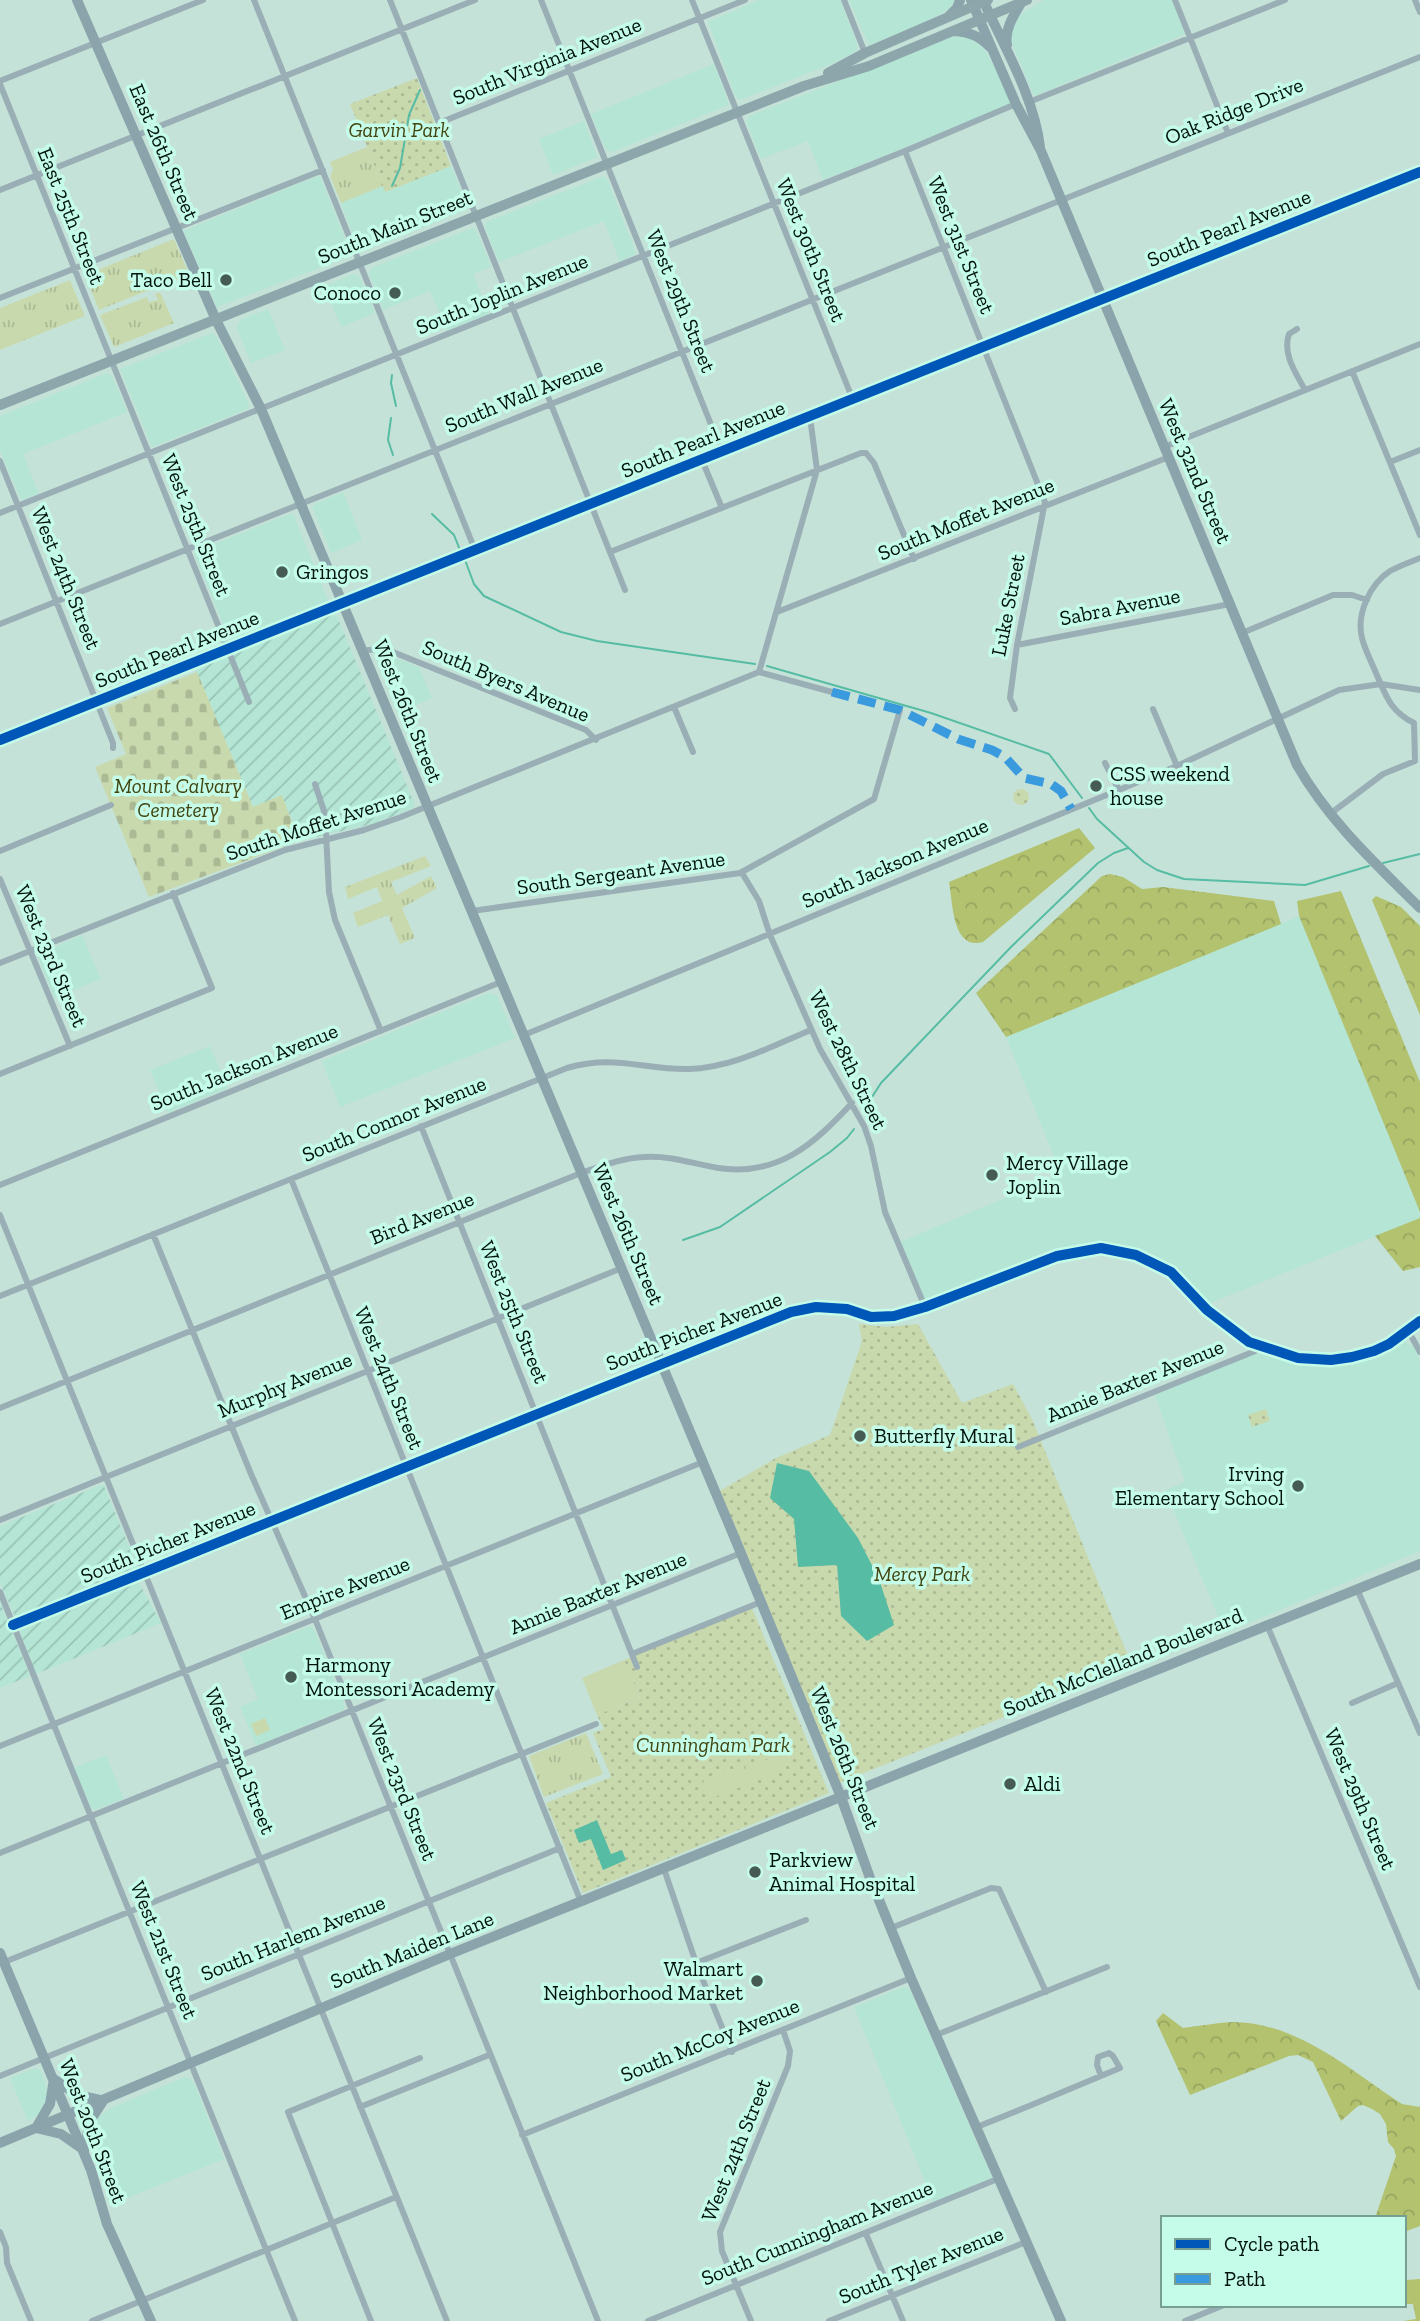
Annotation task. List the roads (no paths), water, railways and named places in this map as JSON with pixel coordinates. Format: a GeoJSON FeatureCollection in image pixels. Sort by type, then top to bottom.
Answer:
{"type":"FeatureCollection","features":[{"type":"Feature","properties":{"kind":"main road","name":"East 26th Street"},"geometry":{"type":"LineString","coordinates":[[77,0],[216,320]]}},
{"type":"Feature","properties":{"kind":"main road"},"geometry":{"type":"LineString","coordinates":[[947,18],[957,8],[960,0]]}},
{"type":"Feature","properties":{"kind":"main road","name":"South Main Street"},"geometry":{"type":"LineString","coordinates":[[0,405],[804,86],[869,66],[1024,1]]}},
{"type":"Feature","properties":{"kind":"main road"},"geometry":{"type":"LineString","coordinates":[[1009,56],[1006,38],[1012,19],[1024,1]]}},
{"type":"Feature","properties":{"kind":"main road","name":"South Main Street"},"geometry":{"type":"LineString","coordinates":[[804,86],[865,53],[980,2]]}},
{"type":"Feature","properties":{"kind":"main road"},"geometry":{"type":"LineString","coordinates":[[980,2],[985,18],[1009,56],[1029,102],[1041,151]]}},
{"type":"Feature","properties":{"kind":"main road","name":"West 32nd Street"},"geometry":{"type":"LineString","coordinates":[[985,18],[993,50],[1016,104],[1041,151],[1297,765],[1329,814],[1420,908]]}},
{"type":"Feature","properties":{"kind":"main road"},"geometry":{"type":"LineString","coordinates":[[952,32],[967,32],[982,39],[993,50]]}},
{"type":"Feature","properties":{"kind":"main road","name":"West 26th Street"},"geometry":{"type":"LineString","coordinates":[[216,320],[261,409],[741,1553],[841,1797],[911,1978],[1061,2321]]}},
{"type":"Feature","properties":{"kind":"main road","name":"South McClelland Boulevard"},"geometry":{"type":"LineString","coordinates":[[841,1797],[1420,1564]]}},
{"type":"Feature","properties":{"kind":"main road","name":"South Maiden Lane"},"geometry":{"type":"LineString","coordinates":[[0,2143],[450,1954],[841,1797]]}},
{"type":"Feature","properties":{"kind":"main road","name":"West 20th Street"},"geometry":{"type":"LineString","coordinates":[[2,1960],[46,2057],[83,2151],[107,2224],[151,2321]]}},
{"type":"Feature","properties":{"kind":"main road"},"geometry":{"type":"LineString","coordinates":[[54,2078],[76,2095],[104,2100],[90,2121],[83,2151],[61,2134],[36,2128],[50,2104],[54,2078]]}},
{"type":"Feature","properties":{"kind":"street"},"geometry":{"type":"LineString","coordinates":[[0,83],[203,0]]}},
{"type":"Feature","properties":{"kind":"street"},"geometry":{"type":"LineString","coordinates":[[254,0],[475,550]]}},
{"type":"Feature","properties":{"kind":"street"},"geometry":{"type":"LineString","coordinates":[[390,0],[625,590]]}},
{"type":"Feature","properties":{"kind":"street"},"geometry":{"type":"LineString","coordinates":[[0,190],[475,0]]}},
{"type":"Feature","properties":{"kind":"street","name":"West 29th Street"},"geometry":{"type":"LineString","coordinates":[[541,0],[722,452]]}},
{"type":"Feature","properties":{"kind":"street","name":"West 30th Street"},"geometry":{"type":"LineString","coordinates":[[692,0],[853,400]]}},
{"type":"Feature","properties":{"kind":"street","name":"South Virginia Avenue"},"geometry":{"type":"LineString","coordinates":[[439,123],[746,0]]}},
{"type":"Feature","properties":{"kind":"street"},"geometry":{"type":"LineString","coordinates":[[844,0],[865,53]]}},
{"type":"Feature","properties":{"kind":"street"},"geometry":{"type":"LineString","coordinates":[[1175,0],[1228,133]]}},
{"type":"Feature","properties":{"kind":"street"},"geometry":{"type":"LineString","coordinates":[[1029,102],[1285,0]]}},
{"type":"Feature","properties":{"kind":"street"},"geometry":{"type":"LineString","coordinates":[[1415,0],[1420,12]]}},
{"type":"Feature","properties":{"kind":"street","name":"Oak Ridge Drive"},"geometry":{"type":"LineString","coordinates":[[1061,199],[1420,57]]}},
{"type":"Feature","properties":{"kind":"street","name":"East 25th Street"},"geometry":{"type":"LineString","coordinates":[[0,83],[110,362]]}},
{"type":"Feature","properties":{"kind":"street","name":"South Joplin Avenue"},"geometry":{"type":"LineString","coordinates":[[0,513],[905,151],[1016,104]]}},
{"type":"Feature","properties":{"kind":"street","name":"West 31st Street"},"geometry":{"type":"LineString","coordinates":[[905,151],[1045,507]]}},
{"type":"Feature","properties":{"kind":"street"},"geometry":{"type":"LineString","coordinates":[[0,298],[323,170]]}},
{"type":"Feature","properties":{"kind":"street","name":"South Pearl Avenue"},"geometry":{"type":"LineString","coordinates":[[0,740],[1420,172]]}},
{"type":"Feature","properties":{"kind":"street","name":"South Wall Avenue"},"geometry":{"type":"LineString","coordinates":[[0,624],[1061,199]]}},
{"type":"Feature","properties":{"kind":"street"},"geometry":{"type":"LineString","coordinates":[[1297,330],[1289,334],[1287,348],[1290,361],[1305,390]]}},
{"type":"Feature","properties":{"kind":"street"},"geometry":{"type":"LineString","coordinates":[[1164,447],[1420,344]]}},
{"type":"Feature","properties":{"kind":"street","name":"West 25th Street"},"geometry":{"type":"LineString","coordinates":[[110,362],[249,702]]}},
{"type":"Feature","properties":{"kind":"street"},"geometry":{"type":"LineString","coordinates":[[1352,371],[1420,535]]}},
{"type":"Feature","properties":{"kind":"street"},"geometry":{"type":"LineString","coordinates":[[810,417],[817,470],[759,672],[832,692]]}},
{"type":"Feature","properties":{"kind":"street"},"geometry":{"type":"LineString","coordinates":[[1390,463],[1420,450]]}},
{"type":"Feature","properties":{"kind":"street"},"geometry":{"type":"LineString","coordinates":[[610,552],[861,453],[870,457],[914,559]]}},
{"type":"Feature","properties":{"kind":"street","name":"South Moffet Avenue"},"geometry":{"type":"LineString","coordinates":[[777,612],[1168,457]]}},
{"type":"Feature","properties":{"kind":"street"},"geometry":{"type":"LineString","coordinates":[[702,460],[722,508]]}},
{"type":"Feature","properties":{"kind":"street","name":"West 24th Street"},"geometry":{"type":"LineString","coordinates":[[0,461],[113,748]]}},
{"type":"Feature","properties":{"kind":"street","name":"Luke Street"},"geometry":{"type":"LineString","coordinates":[[1014,709],[1010,698],[1017,645],[1045,507]]}},
{"type":"Feature","properties":{"kind":"street"},"geometry":{"type":"LineString","coordinates":[[1329,814],[1384,774],[1415,761],[1414,723],[1396,712],[1388,701],[1362,638],[1361,619],[1375,586],[1389,572],[1420,558]]}},
{"type":"Feature","properties":{"kind":"street"},"geometry":{"type":"LineString","coordinates":[[1242,633],[1333,595],[1352,595],[1367,600]]}},
{"type":"Feature","properties":{"kind":"street","name":"Sabra Avenue"},"geometry":{"type":"LineString","coordinates":[[1017,645],[1230,604]]}},
{"type":"Feature","properties":{"kind":"street","name":"South Byers Avenue"},"geometry":{"type":"LineString","coordinates":[[362,651],[383,648],[586,730],[596,740]]}},
{"type":"Feature","properties":{"kind":"street","name":"South Moffet Avenue"},"geometry":{"type":"LineString","coordinates":[[0,963],[285,850],[375,827],[759,672]]}},
{"type":"Feature","properties":{"kind":"street","name":"South Jackson Avenue"},"geometry":{"type":"LineString","coordinates":[[524,1035],[1177,766],[1339,691],[1381,684],[1420,690]]}},
{"type":"Feature","properties":{"kind":"street"},"geometry":{"type":"LineString","coordinates":[[674,707],[693,752]]}},
{"type":"Feature","properties":{"kind":"street"},"geometry":{"type":"LineString","coordinates":[[1153,709],[1177,766]]}},
{"type":"Feature","properties":{"kind":"street","name":"South Sergeant Avenue"},"geometry":{"type":"LineString","coordinates":[[472,911],[741,873],[874,799],[900,710]]}},
{"type":"Feature","properties":{"kind":"street"},"geometry":{"type":"LineString","coordinates":[[1105,763],[1119,790]]}},
{"type":"Feature","properties":{"kind":"street"},"geometry":{"type":"LineString","coordinates":[[315,784],[324,807],[329,892],[335,920],[381,1031]]}},
{"type":"Feature","properties":{"kind":"street"},"geometry":{"type":"LineString","coordinates":[[0,850],[111,806]]}},
{"type":"Feature","properties":{"kind":"street","name":"West 28th Street"},"geometry":{"type":"LineString","coordinates":[[741,873],[755,892],[769,935],[811,1030],[852,1103],[871,1146],[885,1212],[925,1307]]}},
{"type":"Feature","properties":{"kind":"street","name":"West 23rd Street"},"geometry":{"type":"LineString","coordinates":[[0,879],[70,1046]]}},
{"type":"Feature","properties":{"kind":"street"},"geometry":{"type":"LineString","coordinates":[[0,1074],[212,988],[173,893]]}},
{"type":"Feature","properties":{"kind":"street","name":"South Jackson Avenue"},"geometry":{"type":"LineString","coordinates":[[0,1185],[501,982]]}},
{"type":"Feature","properties":{"kind":"street","name":"South Connor Avenue"},"geometry":{"type":"LineString","coordinates":[[0,1296],[574,1066],[603,1061],[678,1069],[714,1066],[736,1061],[811,1030]]}},
{"type":"Feature","properties":{"kind":"street","name":"Bird Avenue"},"geometry":{"type":"LineString","coordinates":[[0,1408],[614,1162],[644,1157],[733,1169],[764,1166],[807,1148],[852,1103]]}},
{"type":"Feature","properties":{"kind":"street","name":"West 25th Street"},"geometry":{"type":"LineString","coordinates":[[421,1126],[637,1667]]}},
{"type":"Feature","properties":{"kind":"street","name":"West 24th Street"},"geometry":{"type":"LineString","coordinates":[[291,1179],[581,1902]]}},
{"type":"Feature","properties":{"kind":"street","name":"West 22nd Street"},"geometry":{"type":"LineString","coordinates":[[0,1215],[447,2321]]}},
{"type":"Feature","properties":{"kind":"street","name":"West 23rd Street"},"geometry":{"type":"LineString","coordinates":[[153,1234],[315,1619],[598,2321]]}},
{"type":"Feature","properties":{"kind":"street","name":"South Picher Avenue"},"geometry":{"type":"LineString","coordinates":[[13,1625],[791,1312],[816,1307],[847,1309],[871,1317],[894,1316],[925,1307],[1057,1256],[1101,1248],[1136,1255],[1171,1272],[1207,1310],[1249,1342],[1298,1358],[1331,1360],[1378,1350],[1420,1321]]}},
{"type":"Feature","properties":{"kind":"street","name":"Murphy Avenue"},"geometry":{"type":"LineString","coordinates":[[0,1520],[622,1268]]}},
{"type":"Feature","properties":{"kind":"street"},"geometry":{"type":"LineString","coordinates":[[1408,1330],[1420,1352]]}},
{"type":"Feature","properties":{"kind":"street","name":"Annie Baxter Avenue"},"geometry":{"type":"LineString","coordinates":[[1018,1447],[1265,1347]]}},
{"type":"Feature","properties":{"kind":"street","name":"Empire Avenue"},"geometry":{"type":"LineString","coordinates":[[0,1746],[703,1462]]}},
{"type":"Feature","properties":{"kind":"street","name":"Annie Baxter Avenue"},"geometry":{"type":"LineString","coordinates":[[0,1853],[741,1553]]}},
{"type":"Feature","properties":{"kind":"street"},"geometry":{"type":"LineString","coordinates":[[1357,1589],[1420,1733]]}},
{"type":"Feature","properties":{"kind":"street","name":"West 21st Street"},"geometry":{"type":"LineString","coordinates":[[0,1592],[295,2321]]}},
{"type":"Feature","properties":{"kind":"street"},"geometry":{"type":"LineString","coordinates":[[632,1654],[761,1602]]}},
{"type":"Feature","properties":{"kind":"street","name":"West 29th Street"},"geometry":{"type":"LineString","coordinates":[[1267,1625],[1420,1987]]}},
{"type":"Feature","properties":{"kind":"street"},"geometry":{"type":"LineString","coordinates":[[1352,1703],[1398,1683]]}},
{"type":"Feature","properties":{"kind":"street"},"geometry":{"type":"LineString","coordinates":[[2,1960],[130,1912],[596,1724]]}},
{"type":"Feature","properties":{"kind":"street","name":"South Harlem Avenue"},"geometry":{"type":"LineString","coordinates":[[0,2076],[560,1848]]}},
{"type":"Feature","properties":{"kind":"street"},"geometry":{"type":"LineString","coordinates":[[664,1869],[696,1963],[732,2052]]}},
{"type":"Feature","properties":{"kind":"street"},"geometry":{"type":"LineString","coordinates":[[891,1928],[991,1888],[999,1889],[1046,1992]]}},
{"type":"Feature","properties":{"kind":"street"},"geometry":{"type":"LineString","coordinates":[[696,1963],[806,1920]]}},
{"type":"Feature","properties":{"kind":"street"},"geometry":{"type":"LineString","coordinates":[[936,2035],[1107,1967]]}},
{"type":"Feature","properties":{"kind":"street","name":"South McCoy Avenue"},"geometry":{"type":"LineString","coordinates":[[522,2135],[911,1978]]}},
{"type":"Feature","properties":{"kind":"street","name":"West 24th Street"},"geometry":{"type":"LineString","coordinates":[[751,2321],[720,2244],[721,2228],[789,2066],[790,2051],[783,2030]]}},
{"type":"Feature","properties":{"kind":"street"},"geometry":{"type":"LineString","coordinates":[[360,2107],[489,2055]]}},
{"type":"Feature","properties":{"kind":"street"},"geometry":{"type":"LineString","coordinates":[[371,2321],[288,2112],[420,2058]]}},
{"type":"Feature","properties":{"kind":"street"},"geometry":{"type":"LineString","coordinates":[[978,2127],[1101,2076]]}},
{"type":"Feature","properties":{"kind":"street","name":"South Cunningham Avenue"},"geometry":{"type":"LineString","coordinates":[[648,2321],[1000,2178]]}},
{"type":"Feature","properties":{"kind":"street"},"geometry":{"type":"LineString","coordinates":[[92,2321],[396,2197]]}},
{"type":"Feature","properties":{"kind":"street"},"geometry":{"type":"LineString","coordinates":[[0,2232],[7,2263],[31,2321]]}},
{"type":"Feature","properties":{"kind":"street"},"geometry":{"type":"LineString","coordinates":[[866,2234],[903,2321]]}},
{"type":"Feature","properties":{"kind":"street","name":"South Tyler Avenue"},"geometry":{"type":"LineString","coordinates":[[829,2321],[1026,2242]]}},
{"type":"Feature","properties":{"kind":"street"},"geometry":{"type":"LineString","coordinates":[[1185,2321],[1219,2307]]}},
{"type":"Feature","properties":{"kind":"waterway"},"geometry":{"type":"LineString","coordinates":[[392,186],[400,168],[409,115],[420,90]]}},
{"type":"Feature","properties":{"kind":"waterway"},"geometry":{"type":"LineString","coordinates":[[392,375],[396,406]]}},
{"type":"Feature","properties":{"kind":"waterway"},"geometry":{"type":"LineString","coordinates":[[391,418],[388,440],[393,455]]}},
{"type":"Feature","properties":{"kind":"waterway"},"geometry":{"type":"LineString","coordinates":[[432,514],[454,535],[460,550]]}},
{"type":"Feature","properties":{"kind":"waterway"},"geometry":{"type":"LineString","coordinates":[[465,560],[474,584],[484,596],[561,632],[597,641],[755,664]]}},
{"type":"Feature","properties":{"kind":"waterway"},"geometry":{"type":"LineString","coordinates":[[767,666],[931,713],[1049,754],[1082,798]]}},
{"type":"Feature","properties":{"kind":"waterway"},"geometry":{"type":"LineString","coordinates":[[1089,808],[1097,819],[1144,862],[1157,870],[1184,879],[1305,885],[1369,866]]}},
{"type":"Feature","properties":{"kind":"waterway"},"geometry":{"type":"LineString","coordinates":[[865,1108],[881,1083],[1011,947],[1098,863],[1128,848]]}},
{"type":"Feature","properties":{"kind":"waterway"},"geometry":{"type":"LineString","coordinates":[[1383,863],[1420,854]]}},
{"type":"Feature","properties":{"kind":"waterway"},"geometry":{"type":"LineString","coordinates":[[683,1240],[720,1227],[830,1152],[854,1129]]}},
{"type":"Feature","properties":{"kind":"place","name":"Taco Bell"},"geometry":{"type":"Point","coordinates":[226,280]}},
{"type":"Feature","properties":{"kind":"place","name":"Conoco"},"geometry":{"type":"Point","coordinates":[395,293]}},
{"type":"Feature","properties":{"kind":"place","name":"Gringos"},"geometry":{"type":"Point","coordinates":[282,572]}},
{"type":"Feature","properties":{"kind":"place","name":"CSS weekend house"},"geometry":{"type":"Point","coordinates":[1096,786]}},
{"type":"Feature","properties":{"kind":"place","name":"Mercy Village Joplin"},"geometry":{"type":"Point","coordinates":[992,1175]}},
{"type":"Feature","properties":{"kind":"place","name":"Butterfly Mural"},"geometry":{"type":"Point","coordinates":[860,1436]}},
{"type":"Feature","properties":{"kind":"place","name":"Irving Elementary School"},"geometry":{"type":"Point","coordinates":[1298,1486]}},
{"type":"Feature","properties":{"kind":"place","name":"Harmony Montessori Academy"},"geometry":{"type":"Point","coordinates":[291,1677]}},
{"type":"Feature","properties":{"kind":"place","name":"Aldi"},"geometry":{"type":"Point","coordinates":[1010,1784]}},
{"type":"Feature","properties":{"kind":"place","name":"Parkview Animal Hospital"},"geometry":{"type":"Point","coordinates":[755,1872]}},
{"type":"Feature","properties":{"kind":"place","name":"Walmart Neighborhood Market"},"geometry":{"type":"Point","coordinates":[757,1981]}},
{"type":"Feature","properties":{"kind":"park label","name":"Garvin Park"},"geometry":{"type":"Point","coordinates":[399,130]}},
{"type":"Feature","properties":{"kind":"park label","name":"Mount Calvary Cemetery"},"geometry":{"type":"Point","coordinates":[178,798]}},
{"type":"Feature","properties":{"kind":"park label","name":"Mercy Park"},"geometry":{"type":"Point","coordinates":[922,1574]}},
{"type":"Feature","properties":{"kind":"park label","name":"Cunningham Park"},"geometry":{"type":"Point","coordinates":[713,1745]}}]}
